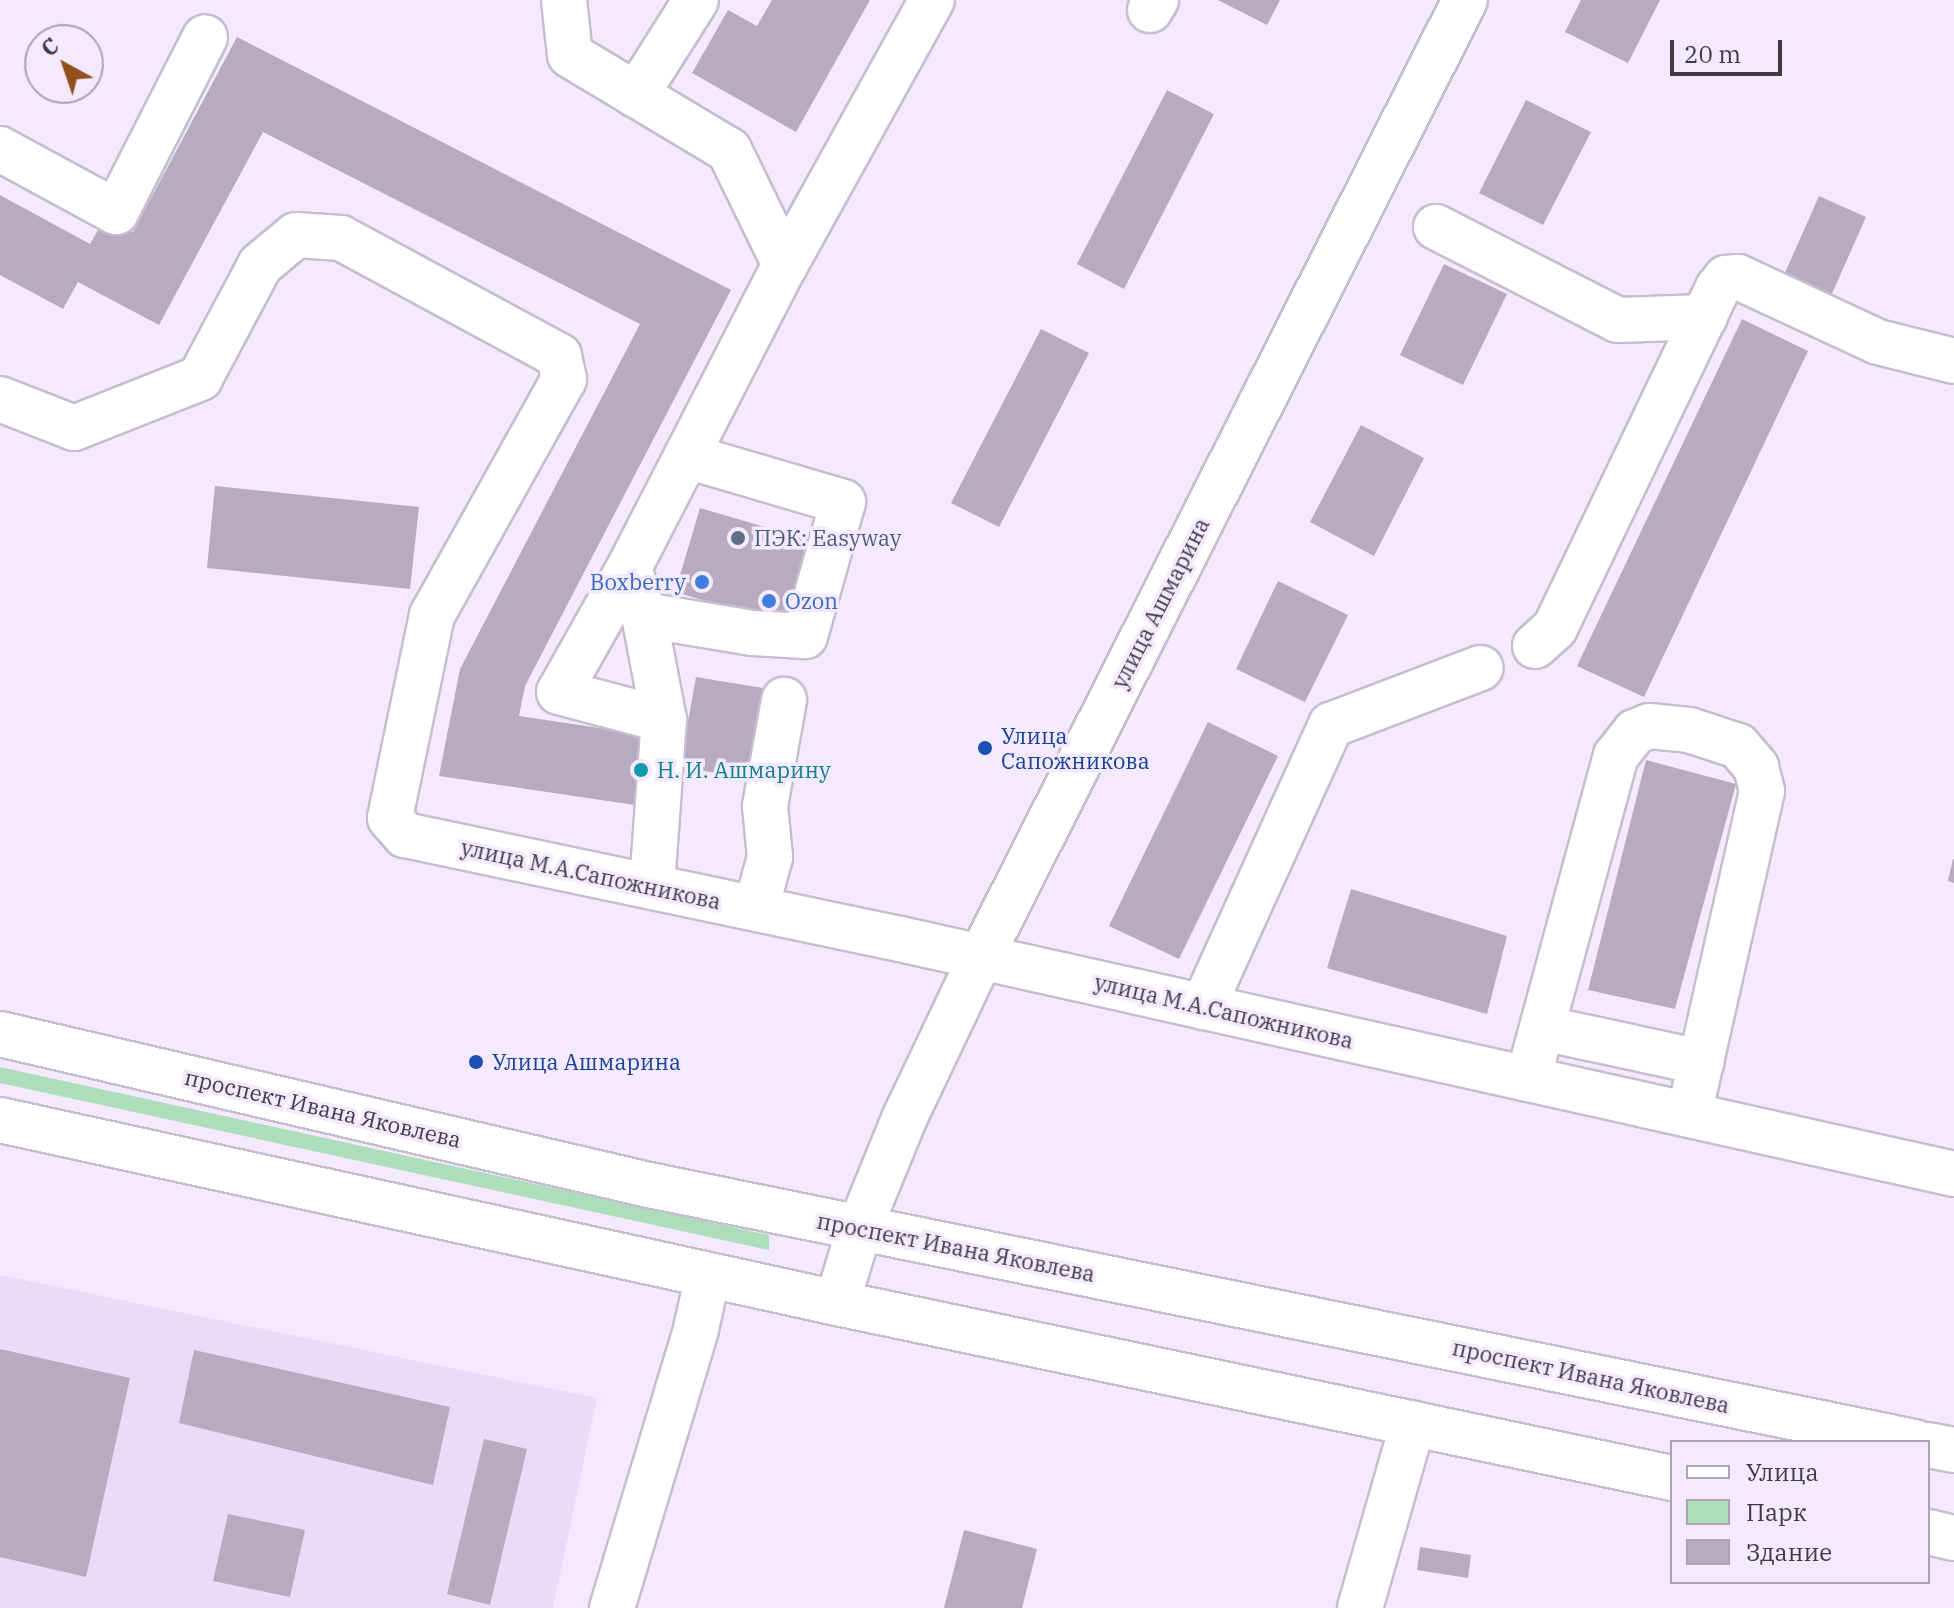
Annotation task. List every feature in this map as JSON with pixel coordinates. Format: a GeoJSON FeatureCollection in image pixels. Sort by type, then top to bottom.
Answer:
{"type":"FeatureCollection","features":[{"type":"Feature","properties":{"kind":"main road"},"geometry":{"type":"LineString","coordinates":[[564,0],[570,55],[729,150],[785,265]]}},
{"type":"Feature","properties":{"kind":"main road"},"geometry":{"type":"LineString","coordinates":[[636,95],[696,0]]}},
{"type":"Feature","properties":{"kind":"main road"},"geometry":{"type":"LineString","coordinates":[[664,720],[559,692],[629,568],[785,265],[932,0]]}},
{"type":"Feature","properties":{"kind":"main road","name":"улица Ашмарина"},"geometry":{"type":"LineString","coordinates":[[837,1303],[860,1227],[904,1119],[981,957],[1465,0]]}},
{"type":"Feature","properties":{"kind":"main road"},"geometry":{"type":"LineString","coordinates":[[0,149],[116,212],[205,37]]}},
{"type":"Feature","properties":{"kind":"main road"},"geometry":{"type":"LineString","coordinates":[[1436,227],[1618,320],[1705,317]]}},
{"type":"Feature","properties":{"kind":"main road","name":"улица М.А.Сапожникова"},"geometry":{"type":"LineString","coordinates":[[0,399],[74,428],[200,378],[260,265],[296,235],[341,238],[559,356],[564,379],[432,615],[390,818],[405,835],[981,957],[1954,1174]]}},
{"type":"Feature","properties":{"kind":"main road"},"geometry":{"type":"LineString","coordinates":[[1535,646],[1555,628],[1726,278],[1738,277],[1878,342],[1954,361]]}},
{"type":"Feature","properties":{"kind":"main road"},"geometry":{"type":"LineString","coordinates":[[644,615],[753,633],[805,636],[843,502],[687,456]]}},
{"type":"Feature","properties":{"kind":"main road"},"geometry":{"type":"LineString","coordinates":[[629,568],[644,615],[664,720],[652,886]]}},
{"type":"Feature","properties":{"kind":"main road"},"geometry":{"type":"LineString","coordinates":[[1203,1007],[1331,725],[1480,668]]}},
{"type":"Feature","properties":{"kind":"main road"},"geometry":{"type":"LineString","coordinates":[[756,908],[770,857],[765,806],[784,700]]}},
{"type":"Feature","properties":{"kind":"main road"},"geometry":{"type":"LineString","coordinates":[[1528,1079],[1616,756],[1635,732],[1663,725],[1738,746],[1761,780],[1689,1114]]}},
{"type":"Feature","properties":{"kind":"main road"},"geometry":{"type":"LineString","coordinates":[[1542,1028],[1701,1062]]}},
{"type":"Feature","properties":{"kind":"main road","name":"проспект Ивана Яковлева"},"geometry":{"type":"LineString","coordinates":[[0,1034],[649,1185],[1905,1440]]}},
{"type":"Feature","properties":{"kind":"main road"},"geometry":{"type":"LineString","coordinates":[[0,1120],[837,1303],[1670,1478]]}},
{"type":"Feature","properties":{"kind":"main road"},"geometry":{"type":"LineString","coordinates":[[612,1608],[696,1329],[708,1275]]}},
{"type":"Feature","properties":{"kind":"main road"},"geometry":{"type":"LineString","coordinates":[[1360,1608],[1413,1423]]}},
{"type":"Feature","properties":{"kind":"main road"},"geometry":{"type":"LineString","coordinates":[[1930,1445],[1954,1450]]}},
{"type":"Feature","properties":{"kind":"main road"},"geometry":{"type":"LineString","coordinates":[[1930,1532],[1954,1538]]}},
{"type":"Feature","properties":{"kind":"shaded area"},"geometry":{"type":"Polygon","coordinates":[[[0,1275],[597,1398],[553,1608],[0,1608],[0,1275]]]}},
{"type":"Feature","properties":{"kind":"green space"},"geometry":{"type":"Polygon","coordinates":[[[0,1067],[769,1235],[769,1250],[0,1083],[0,1067]]]}},
{"type":"Feature","properties":{"kind":"building"},"geometry":{"type":"Polygon","coordinates":[[[772,0],[870,0],[796,132],[692,73],[728,10],[757,26],[772,0]]]}},
{"type":"Feature","properties":{"kind":"building"},"geometry":{"type":"Polygon","coordinates":[[[1218,0],[1280,0],[1267,25],[1218,0]]]}},
{"type":"Feature","properties":{"kind":"building"},"geometry":{"type":"Polygon","coordinates":[[[1581,0],[1660,0],[1628,63],[1565,32],[1581,0]]]}},
{"type":"Feature","properties":{"kind":"building"},"geometry":{"type":"Polygon","coordinates":[[[237,37],[731,290],[525,686],[519,716],[647,735],[635,805],[439,776],[460,669],[640,324],[263,132],[159,325],[78,282],[63,309],[0,275],[0,195],[90,244],[105,218],[133,232],[237,37]]]}},
{"type":"Feature","properties":{"kind":"building"},"geometry":{"type":"Polygon","coordinates":[[[1167,90],[1214,114],[1124,289],[1077,264],[1167,90]]]}},
{"type":"Feature","properties":{"kind":"building"},"geometry":{"type":"Polygon","coordinates":[[[1526,100],[1591,132],[1543,225],[1479,193],[1526,100]]]}},
{"type":"Feature","properties":{"kind":"building"},"geometry":{"type":"Polygon","coordinates":[[[1819,196],[1866,217],[1831,296],[1784,275],[1819,196]]]}},
{"type":"Feature","properties":{"kind":"building"},"geometry":{"type":"Polygon","coordinates":[[[1444,264],[1507,294],[1463,385],[1400,355],[1444,264]]]}},
{"type":"Feature","properties":{"kind":"building"},"geometry":{"type":"Polygon","coordinates":[[[1742,319],[1808,351],[1644,697],[1577,666],[1742,319]]]}},
{"type":"Feature","properties":{"kind":"building"},"geometry":{"type":"Polygon","coordinates":[[[1041,329],[1089,353],[999,527],[951,503],[1041,329]]]}},
{"type":"Feature","properties":{"kind":"building"},"geometry":{"type":"Polygon","coordinates":[[[1361,425],[1424,458],[1374,556],[1310,522],[1361,425]]]}},
{"type":"Feature","properties":{"kind":"building"},"geometry":{"type":"Polygon","coordinates":[[[215,486],[419,507],[410,589],[207,568],[215,486]]]}},
{"type":"Feature","properties":{"kind":"building"},"geometry":{"type":"Polygon","coordinates":[[[700,508],[813,541],[788,625],[675,592],[700,508]]]}},
{"type":"Feature","properties":{"kind":"building"},"geometry":{"type":"Polygon","coordinates":[[[1278,581],[1348,615],[1305,702],[1236,669],[1278,581]]]}},
{"type":"Feature","properties":{"kind":"building"},"geometry":{"type":"Polygon","coordinates":[[[696,677],[774,690],[758,780],[680,767],[696,677]]]}},
{"type":"Feature","properties":{"kind":"building"},"geometry":{"type":"Polygon","coordinates":[[[1208,722],[1278,756],[1179,959],[1109,926],[1208,722]]]}},
{"type":"Feature","properties":{"kind":"building"},"geometry":{"type":"Polygon","coordinates":[[[1646,760],[1736,784],[1675,1009],[1588,990],[1646,760]]]}},
{"type":"Feature","properties":{"kind":"building"},"geometry":{"type":"Polygon","coordinates":[[[1954,859],[1954,883],[1948,881],[1954,859]]]}},
{"type":"Feature","properties":{"kind":"building"},"geometry":{"type":"Polygon","coordinates":[[[1351,889],[1507,936],[1487,1014],[1327,968],[1351,889]]]}},
{"type":"Feature","properties":{"kind":"building"},"geometry":{"type":"Polygon","coordinates":[[[0,1349],[130,1378],[86,1577],[0,1557],[0,1349]]]}},
{"type":"Feature","properties":{"kind":"building"},"geometry":{"type":"Polygon","coordinates":[[[194,1350],[450,1407],[433,1485],[179,1423],[194,1350]]]}},
{"type":"Feature","properties":{"kind":"building"},"geometry":{"type":"Polygon","coordinates":[[[484,1439],[527,1449],[490,1605],[447,1594],[484,1439]]]}},
{"type":"Feature","properties":{"kind":"building"},"geometry":{"type":"Polygon","coordinates":[[[228,1514],[305,1530],[290,1597],[213,1581],[228,1514]]]}},
{"type":"Feature","properties":{"kind":"building"},"geometry":{"type":"Polygon","coordinates":[[[964,1530],[1037,1549],[1022,1608],[944,1608],[964,1530]]]}},
{"type":"Feature","properties":{"kind":"building"},"geometry":{"type":"Polygon","coordinates":[[[1420,1547],[1471,1555],[1468,1578],[1417,1570],[1420,1547]]]}},
{"type":"Feature","properties":{"kind":"place","name":"ПЭК: Easyway"},"geometry":{"type":"Point","coordinates":[738,538]}},
{"type":"Feature","properties":{"kind":"place","name":"Boxberry"},"geometry":{"type":"Point","coordinates":[702,582]}},
{"type":"Feature","properties":{"kind":"place","name":"Ozon"},"geometry":{"type":"Point","coordinates":[769,601]}},
{"type":"Feature","properties":{"kind":"place","name":"Улица Сапожникова"},"geometry":{"type":"Point","coordinates":[985,748]}},
{"type":"Feature","properties":{"kind":"place","name":"Н. И. Ашмарину"},"geometry":{"type":"Point","coordinates":[641,770]}},
{"type":"Feature","properties":{"kind":"place","name":"Улица Ашмарина"},"geometry":{"type":"Point","coordinates":[476,1062]}}]}
